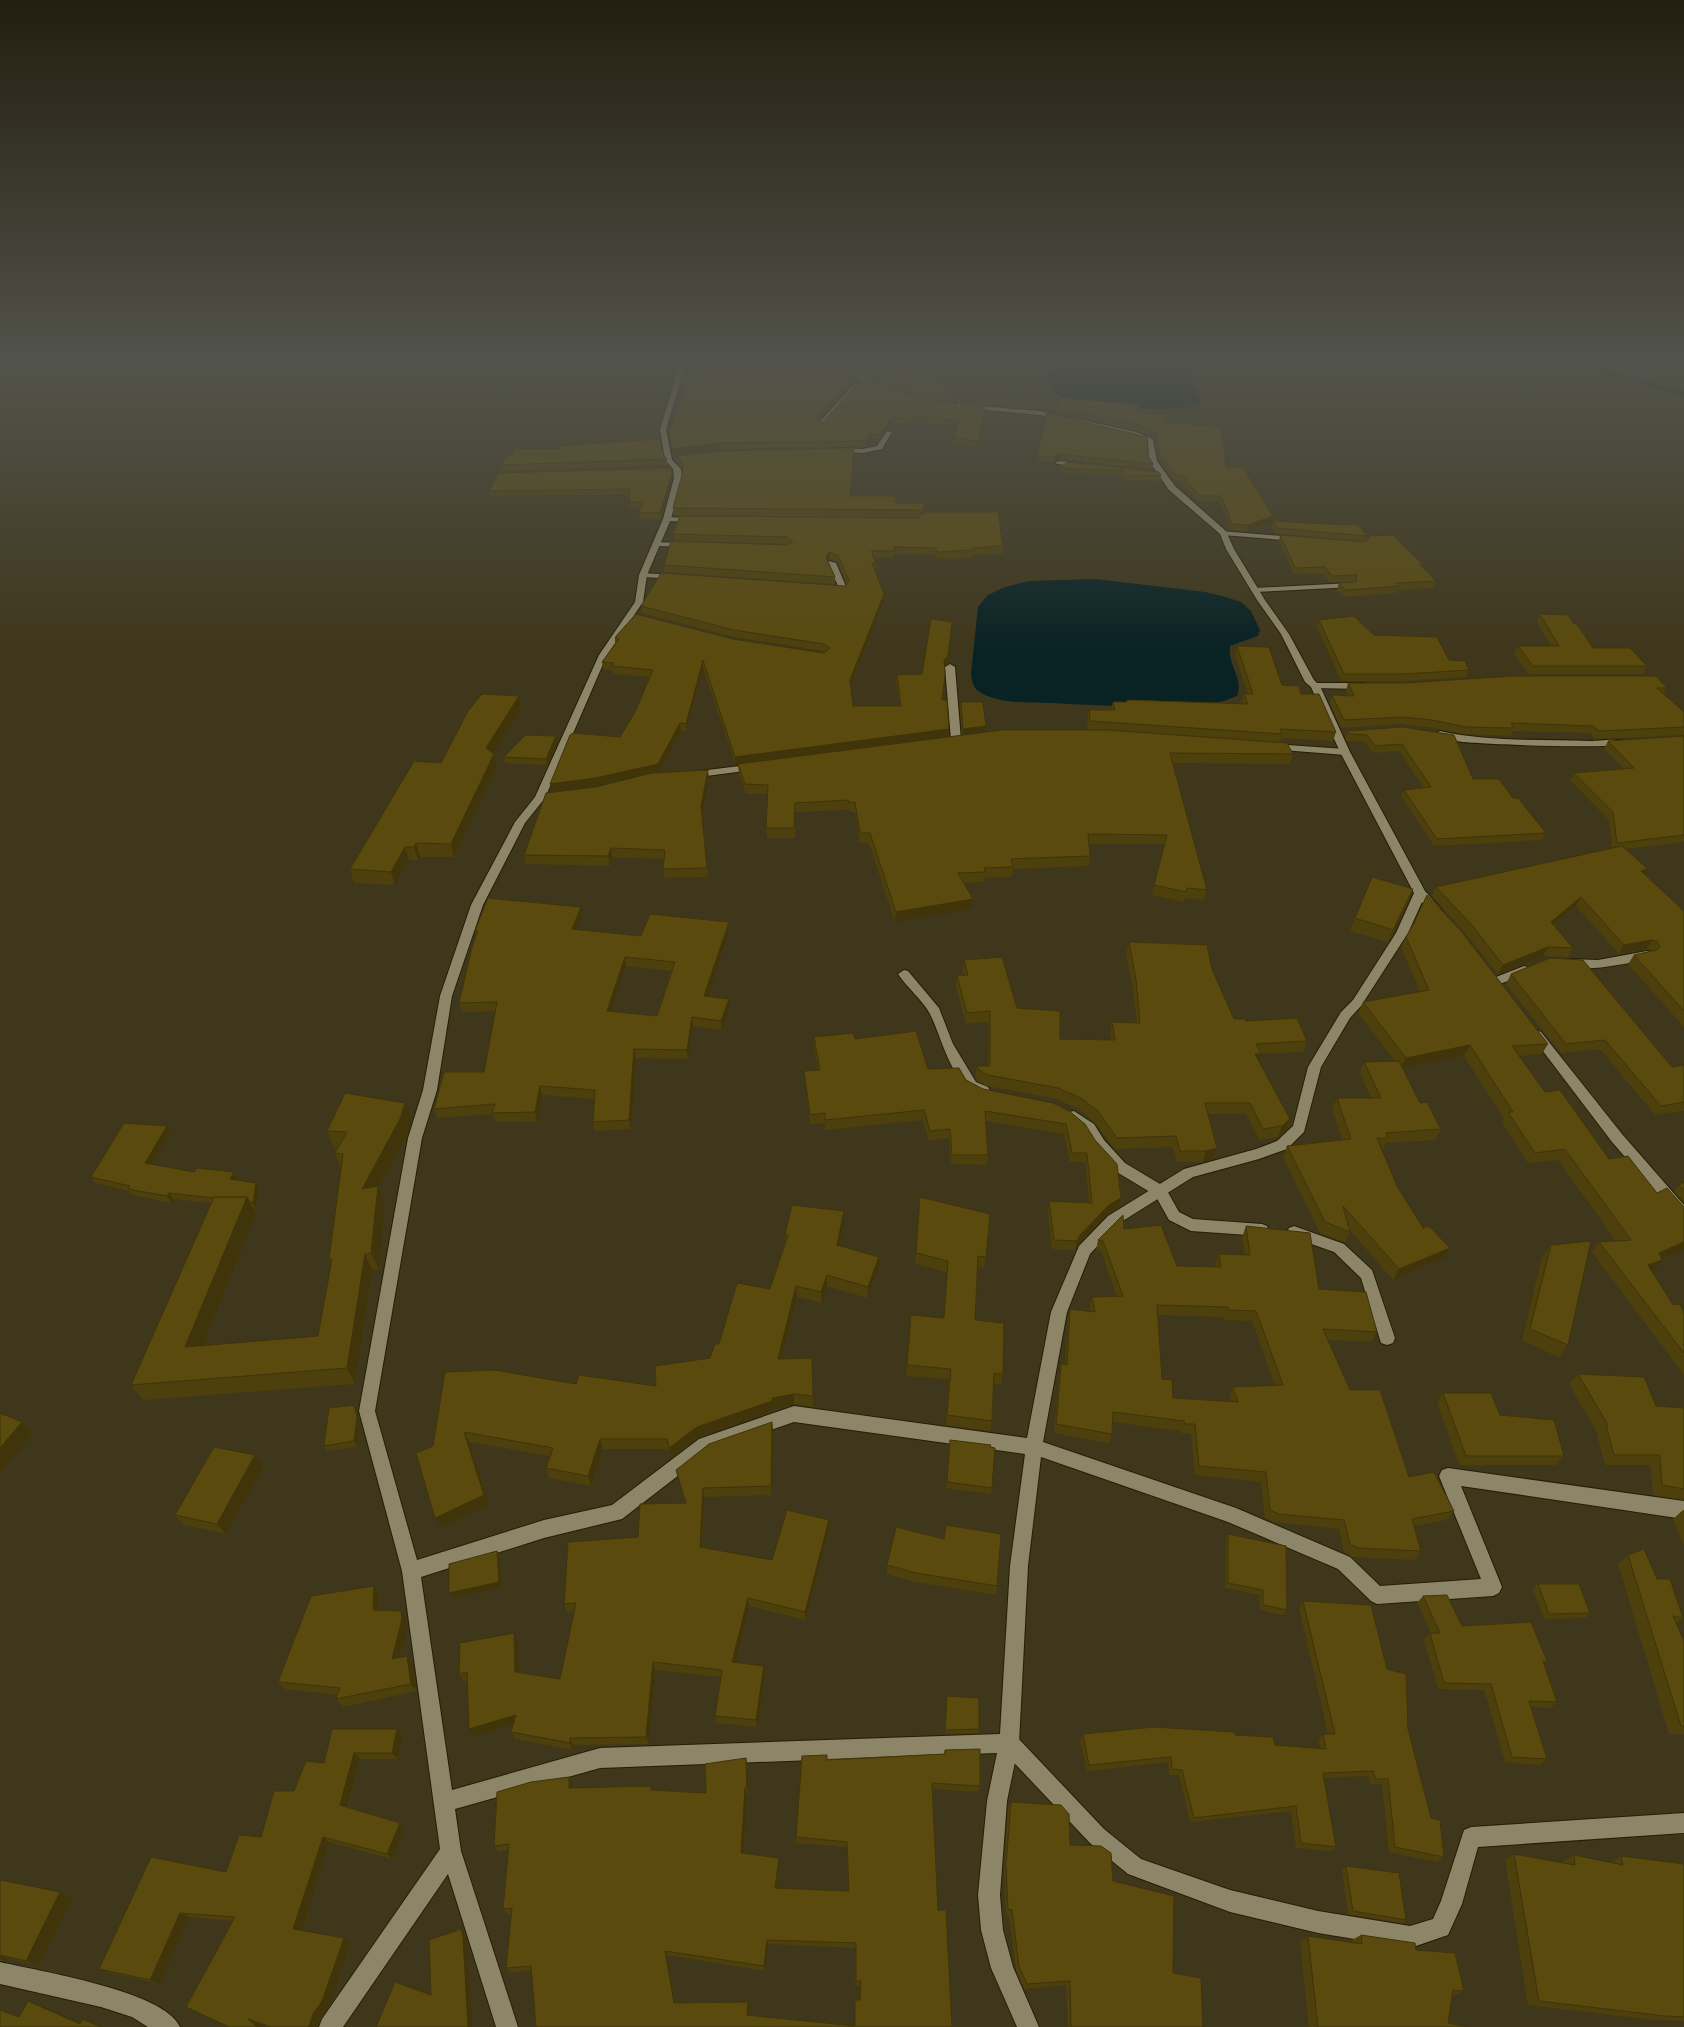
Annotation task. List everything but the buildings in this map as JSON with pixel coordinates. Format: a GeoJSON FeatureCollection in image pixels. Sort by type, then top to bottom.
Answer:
{"type":"FeatureCollection","features":[{"type":"Feature","properties":{"kind":"street"},"geometry":{"type":"LineString","coordinates":[[507,2027],[451,1851],[411,1571],[367,1411],[416,1138],[430,1090],[446,996],[477,905],[520,822],[545,797],[604,655],[633,616],[639,602],[643,575],[667,520],[678,478],[672,462]]}},
{"type":"Feature","properties":{"kind":"street"},"geometry":{"type":"LineString","coordinates":[[1153,462],[1157,474],[1223,533],[1230,550],[1285,634],[1310,682],[1315,686],[1342,733],[1345,752],[1420,893],[1443,919]]}},
{"type":"Feature","properties":{"kind":"street"},"geometry":{"type":"LineString","coordinates":[[1059,463],[1087,466]]}},
{"type":"Feature","properties":{"kind":"street"},"geometry":{"type":"LineString","coordinates":[[667,520],[705,520]]}},
{"type":"Feature","properties":{"kind":"street"},"geometry":{"type":"LineString","coordinates":[[1223,533],[1302,539]]}},
{"type":"Feature","properties":{"kind":"street"},"geometry":{"type":"LineString","coordinates":[[656,544],[693,545]]}},
{"type":"Feature","properties":{"kind":"street"},"geometry":{"type":"LineString","coordinates":[[824,588],[843,589],[832,563]]}},
{"type":"Feature","properties":{"kind":"street"},"geometry":{"type":"LineString","coordinates":[[643,575],[681,577]]}},
{"type":"Feature","properties":{"kind":"street"},"geometry":{"type":"LineString","coordinates":[[1255,590],[1351,585]]}},
{"type":"Feature","properties":{"kind":"street"},"geometry":{"type":"LineString","coordinates":[[950,667],[956,740]]}},
{"type":"Feature","properties":{"kind":"street"},"geometry":{"type":"LineString","coordinates":[[1315,686],[1373,686]]}},
{"type":"Feature","properties":{"kind":"street"},"geometry":{"type":"LineString","coordinates":[[1429,732],[1463,739],[1598,744],[1632,743]]}},
{"type":"Feature","properties":{"kind":"street"},"geometry":{"type":"LineString","coordinates":[[942,742],[967,738]]}},
{"type":"Feature","properties":{"kind":"street"},"geometry":{"type":"LineString","coordinates":[[1266,747],[1345,752]]}},
{"type":"Feature","properties":{"kind":"street"},"geometry":{"type":"LineString","coordinates":[[683,775],[764,766]]}},
{"type":"Feature","properties":{"kind":"street"},"geometry":{"type":"LineString","coordinates":[[1028,2027],[1002,1968],[992,1930],[989,1895],[997,1801],[1009,1743],[1019,1566],[1034,1447],[1059,1312],[1084,1250],[1113,1220],[1189,1173],[1259,1154],[1282,1145],[1298,1128],[1304,1115],[1315,1067],[1345,1014],[1357,1004],[1402,933],[1420,893]]}},
{"type":"Feature","properties":{"kind":"street"},"geometry":{"type":"LineString","coordinates":[[1562,962],[1598,964],[1647,955]]}},
{"type":"Feature","properties":{"kind":"street"},"geometry":{"type":"LineString","coordinates":[[1496,983],[1536,965]]}},
{"type":"Feature","properties":{"kind":"street"},"geometry":{"type":"LineString","coordinates":[[904,974],[935,1011],[947,1044],[971,1085],[984,1092],[999,1095]]}},
{"type":"Feature","properties":{"kind":"street"},"geometry":{"type":"LineString","coordinates":[[1532,1029],[1617,1138],[1684,1215]]}},
{"type":"Feature","properties":{"kind":"street"},"geometry":{"type":"LineString","coordinates":[[1064,1111],[1089,1128],[1099,1144],[1120,1167],[1160,1191],[1174,1216],[1190,1225],[1296,1232],[1339,1248],[1367,1275],[1387,1338]]}},
{"type":"Feature","properties":{"kind":"street"},"geometry":{"type":"LineString","coordinates":[[411,1571],[544,1529],[616,1513],[705,1445],[794,1414],[1034,1447],[1230,1514],[1344,1563],[1377,1595],[1493,1587],[1448,1476],[1684,1510]]}},
{"type":"Feature","properties":{"kind":"street"},"geometry":{"type":"LineString","coordinates":[[444,1802],[600,1758],[1009,1743],[1096,1836],[1136,1867],[1230,1901],[1318,1922],[1410,1937],[1440,1927],[1451,1904],[1470,1836],[1684,1823]]}},
{"type":"Feature","properties":{"kind":"street"},"geometry":{"type":"LineString","coordinates":[[330,2027],[451,1851]]}},
{"type":"Feature","properties":{"kind":"street"},"geometry":{"type":"LineString","coordinates":[[0,1973],[101,1996],[137,2007],[169,2027]]}},
{"type":"Feature","properties":{"kind":"water"},"geometry":{"type":"Polygon","coordinates":[[[1095,579],[1205,592],[1241,602],[1251,611],[1260,630],[1258,636],[1230,646],[1231,659],[1239,689],[1237,696],[1221,702],[1198,704],[1114,706],[1008,701],[983,694],[975,688],[971,673],[978,607],[988,595],[1005,587],[1029,581],[1095,579]]]}}]}
